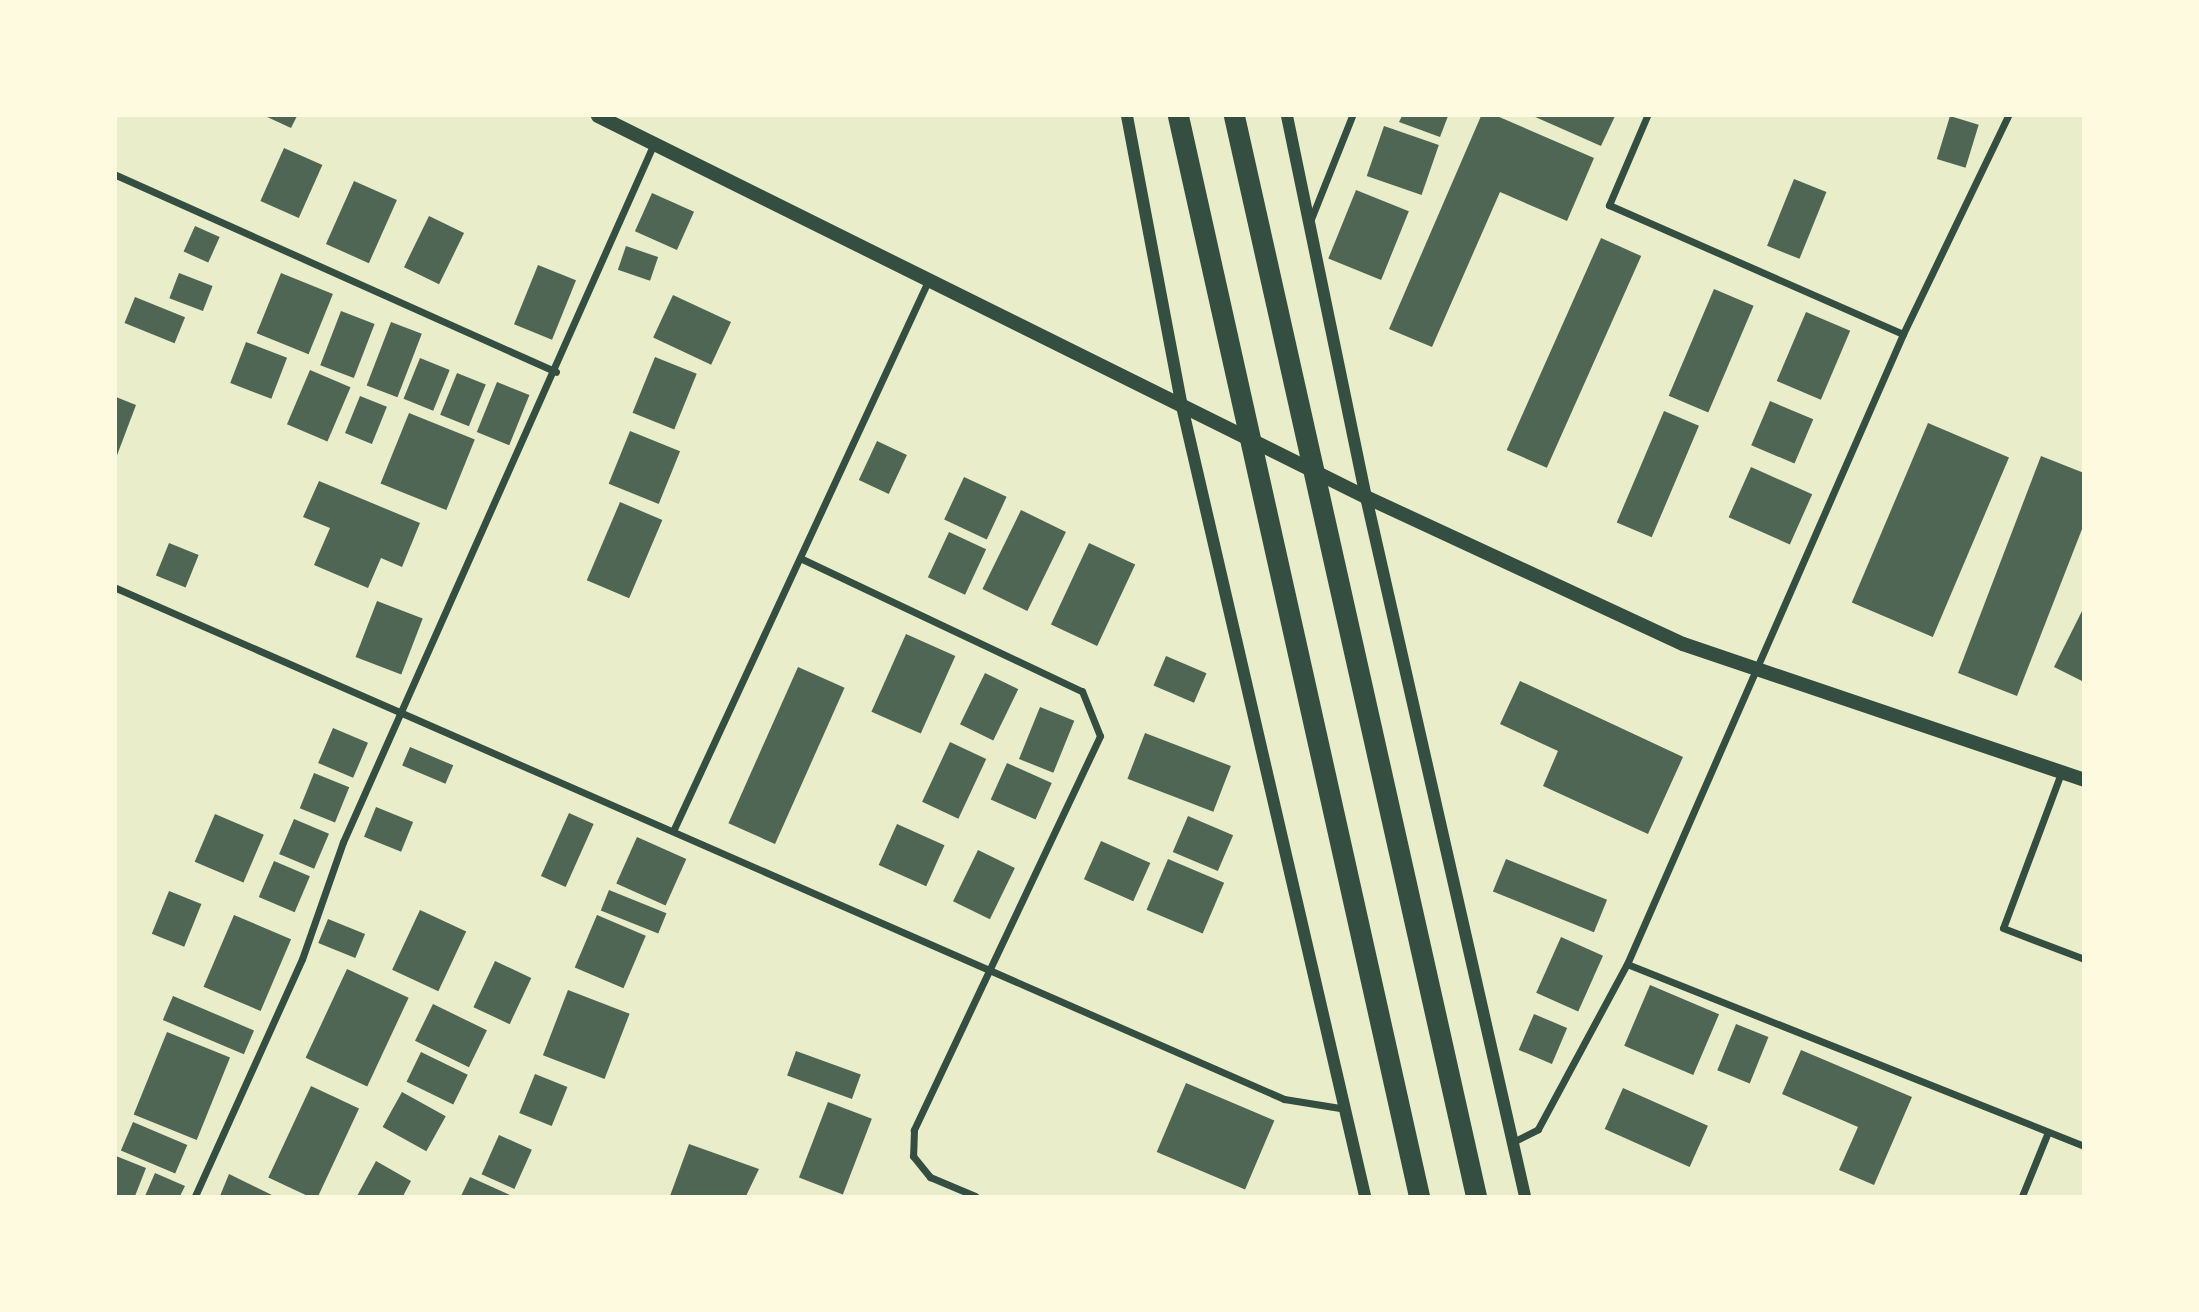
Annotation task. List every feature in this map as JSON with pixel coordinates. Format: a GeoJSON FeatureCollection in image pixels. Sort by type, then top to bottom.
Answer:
{"type":"FeatureCollection","features":[{"type":"Feature","properties":{"kind":"highway"},"geometry":{"type":"LineString","coordinates":[[1178,116],[1419,1196]]}},
{"type":"Feature","properties":{"kind":"highway"},"geometry":{"type":"LineString","coordinates":[[1234,116],[1476,1196]]}},
{"type":"Feature","properties":{"kind":"main road"},"geometry":{"type":"LineString","coordinates":[[598,116],[1181,402],[1366,497],[1683,644],[2084,780]]}},
{"type":"Feature","properties":{"kind":"street"},"geometry":{"type":"LineString","coordinates":[[1126,116],[1181,402],[1347,1109],[1365,1196]]}},
{"type":"Feature","properties":{"kind":"street"},"geometry":{"type":"LineString","coordinates":[[1287,116],[1366,497],[1525,1196]]}},
{"type":"Feature","properties":{"kind":"street"},"geometry":{"type":"LineString","coordinates":[[1310,221],[1352,116]]}},
{"type":"Feature","properties":{"kind":"street"},"geometry":{"type":"LineString","coordinates":[[1647,116],[1609,205],[1903,334]]}},
{"type":"Feature","properties":{"kind":"street"},"geometry":{"type":"LineString","coordinates":[[1513,1142],[1538,1129],[1627,964],[1903,334],[2008,116]]}},
{"type":"Feature","properties":{"kind":"street"},"geometry":{"type":"LineString","coordinates":[[195,1196],[302,959],[343,842],[556,372],[654,144]]}},
{"type":"Feature","properties":{"kind":"street"},"geometry":{"type":"LineString","coordinates":[[116,175],[556,372]]}},
{"type":"Feature","properties":{"kind":"street"},"geometry":{"type":"LineString","coordinates":[[674,829],[929,278]]}},
{"type":"Feature","properties":{"kind":"street"},"geometry":{"type":"LineString","coordinates":[[800,558],[1082,691],[1100,736],[988,968],[914,1130],[913,1156],[930,1177],[975,1196]]}},
{"type":"Feature","properties":{"kind":"street"},"geometry":{"type":"LineString","coordinates":[[116,588],[405,709],[1284,1099],[1347,1109]]}},
{"type":"Feature","properties":{"kind":"street"},"geometry":{"type":"LineString","coordinates":[[2061,772],[2003,928],[2084,959]]}},
{"type":"Feature","properties":{"kind":"street"},"geometry":{"type":"LineString","coordinates":[[1627,964],[2084,1146]]}},
{"type":"Feature","properties":{"kind":"street"},"geometry":{"type":"LineString","coordinates":[[2022,1196],[2048,1132]]}},
{"type":"Feature","properties":{"kind":"building"},"geometry":{"type":"Polygon","coordinates":[[[265,116],[297,116],[291,128],[265,116]]]}},
{"type":"Feature","properties":{"kind":"building"},"geometry":{"type":"Polygon","coordinates":[[[1402,116],[1448,116],[1440,137],[1399,122],[1402,116]]]}},
{"type":"Feature","properties":{"kind":"building"},"geometry":{"type":"Polygon","coordinates":[[[1481,116],[1497,116],[1594,158],[1567,221],[1500,192],[1432,347],[1389,329],[1481,116]]]}},
{"type":"Feature","properties":{"kind":"building"},"geometry":{"type":"Polygon","coordinates":[[[1533,116],[1615,116],[1601,146],[1533,116]]]}},
{"type":"Feature","properties":{"kind":"building"},"geometry":{"type":"Polygon","coordinates":[[[1950,116],[1979,125],[1966,168],[1937,159],[1950,116]]]}},
{"type":"Feature","properties":{"kind":"building"},"geometry":{"type":"Polygon","coordinates":[[[1384,126],[1439,145],[1422,195],[1367,176],[1384,126]]]}},
{"type":"Feature","properties":{"kind":"building"},"geometry":{"type":"Polygon","coordinates":[[[284,148],[322,165],[299,218],[260,201],[284,148]]]}},
{"type":"Feature","properties":{"kind":"building"},"geometry":{"type":"Polygon","coordinates":[[[1794,179],[1826,192],[1799,259],[1767,246],[1794,179]]]}},
{"type":"Feature","properties":{"kind":"building"},"geometry":{"type":"Polygon","coordinates":[[[354,181],[397,200],[369,263],[326,244],[354,181]]]}},
{"type":"Feature","properties":{"kind":"building"},"geometry":{"type":"Polygon","coordinates":[[[1356,190],[1409,211],[1381,280],[1328,259],[1356,190]]]}},
{"type":"Feature","properties":{"kind":"building"},"geometry":{"type":"Polygon","coordinates":[[[652,193],[694,212],[677,250],[635,231],[652,193]]]}},
{"type":"Feature","properties":{"kind":"building"},"geometry":{"type":"Polygon","coordinates":[[[429,216],[464,233],[439,284],[404,267],[429,216]]]}},
{"type":"Feature","properties":{"kind":"building"},"geometry":{"type":"Polygon","coordinates":[[[195,226],[220,237],[208,263],[184,252],[195,226]]]}},
{"type":"Feature","properties":{"kind":"building"},"geometry":{"type":"Polygon","coordinates":[[[1601,238],[1641,256],[1547,468],[1507,450],[1601,238]]]}},
{"type":"Feature","properties":{"kind":"building"},"geometry":{"type":"Polygon","coordinates":[[[626,246],[658,257],[650,281],[618,270],[626,246]]]}},
{"type":"Feature","properties":{"kind":"building"},"geometry":{"type":"Polygon","coordinates":[[[538,265],[576,280],[552,340],[514,324],[538,265]]]}},
{"type":"Feature","properties":{"kind":"building"},"geometry":{"type":"Polygon","coordinates":[[[179,273],[213,286],[203,311],[169,298],[179,273]]]}},
{"type":"Feature","properties":{"kind":"building"},"geometry":{"type":"Polygon","coordinates":[[[281,273],[333,294],[309,354],[257,333],[281,273]]]}},
{"type":"Feature","properties":{"kind":"building"},"geometry":{"type":"Polygon","coordinates":[[[1714,289],[1754,306],[1708,413],[1669,396],[1714,289]]]}},
{"type":"Feature","properties":{"kind":"building"},"geometry":{"type":"Polygon","coordinates":[[[673,295],[731,322],[711,365],[653,338],[673,295]]]}},
{"type":"Feature","properties":{"kind":"building"},"geometry":{"type":"Polygon","coordinates":[[[135,297],[185,317],[175,343],[125,323],[135,297]]]}},
{"type":"Feature","properties":{"kind":"building"},"geometry":{"type":"Polygon","coordinates":[[[341,311],[375,324],[354,378],[320,365],[341,311]]]}},
{"type":"Feature","properties":{"kind":"building"},"geometry":{"type":"Polygon","coordinates":[[[1806,312],[1850,331],[1821,400],[1777,381],[1806,312]]]}},
{"type":"Feature","properties":{"kind":"building"},"geometry":{"type":"Polygon","coordinates":[[[391,322],[422,334],[397,397],[367,385],[391,322]]]}},
{"type":"Feature","properties":{"kind":"building"},"geometry":{"type":"Polygon","coordinates":[[[246,342],[287,358],[271,399],[230,383],[246,342]]]}},
{"type":"Feature","properties":{"kind":"building"},"geometry":{"type":"Polygon","coordinates":[[[655,357],[697,374],[674,429],[633,413],[655,357]]]}},
{"type":"Feature","properties":{"kind":"building"},"geometry":{"type":"Polygon","coordinates":[[[420,358],[450,370],[433,411],[404,399],[420,358]]]}},
{"type":"Feature","properties":{"kind":"building"},"geometry":{"type":"Polygon","coordinates":[[[310,370],[351,387],[327,442],[287,424],[310,370]]]}},
{"type":"Feature","properties":{"kind":"building"},"geometry":{"type":"Polygon","coordinates":[[[457,373],[486,385],[469,426],[440,415],[457,373]]]}},
{"type":"Feature","properties":{"kind":"building"},"geometry":{"type":"Polygon","coordinates":[[[497,382],[529,395],[509,445],[477,432],[497,382]]]}},
{"type":"Feature","properties":{"kind":"building"},"geometry":{"type":"Polygon","coordinates":[[[360,396],[387,407],[372,444],[345,433],[360,396]]]}},
{"type":"Feature","properties":{"kind":"building"},"geometry":{"type":"Polygon","coordinates":[[[116,397],[136,405],[116,458],[116,397]]]}},
{"type":"Feature","properties":{"kind":"building"},"geometry":{"type":"Polygon","coordinates":[[[1770,401],[1813,419],[1795,464],[1751,445],[1770,401]]]}},
{"type":"Feature","properties":{"kind":"building"},"geometry":{"type":"Polygon","coordinates":[[[1664,411],[1699,426],[1652,537],[1617,522],[1664,411]]]}},
{"type":"Feature","properties":{"kind":"building"},"geometry":{"type":"Polygon","coordinates":[[[409,413],[475,440],[446,510],[381,483],[409,413]]]}},
{"type":"Feature","properties":{"kind":"building"},"geometry":{"type":"Polygon","coordinates":[[[1928,423],[2009,457],[1933,637],[1852,602],[1928,423]]]}},
{"type":"Feature","properties":{"kind":"building"},"geometry":{"type":"Polygon","coordinates":[[[630,431],[680,451],[659,504],[609,484],[630,431]]]}},
{"type":"Feature","properties":{"kind":"building"},"geometry":{"type":"Polygon","coordinates":[[[877,441],[907,455],[889,494],[859,480],[877,441]]]}},
{"type":"Feature","properties":{"kind":"building"},"geometry":{"type":"Polygon","coordinates":[[[2041,456],[2084,473],[2084,524],[2017,696],[1958,673],[2041,456]]]}},
{"type":"Feature","properties":{"kind":"building"},"geometry":{"type":"Polygon","coordinates":[[[1751,467],[1812,494],[1790,544],[1729,517],[1751,467]]]}},
{"type":"Feature","properties":{"kind":"building"},"geometry":{"type":"Polygon","coordinates":[[[964,477],[1007,497],[987,539],[944,520],[964,477]]]}},
{"type":"Feature","properties":{"kind":"building"},"geometry":{"type":"Polygon","coordinates":[[[319,481],[420,523],[402,567],[381,558],[368,588],[314,565],[330,528],[303,517],[319,481]]]}},
{"type":"Feature","properties":{"kind":"building"},"geometry":{"type":"Polygon","coordinates":[[[620,502],[662,520],[629,598],[587,580],[620,502]]]}},
{"type":"Feature","properties":{"kind":"building"},"geometry":{"type":"Polygon","coordinates":[[[1021,510],[1066,532],[1027,611],[982,589],[1021,510]]]}},
{"type":"Feature","properties":{"kind":"building"},"geometry":{"type":"Polygon","coordinates":[[[949,532],[986,549],[965,595],[928,577],[949,532]]]}},
{"type":"Feature","properties":{"kind":"building"},"geometry":{"type":"Polygon","coordinates":[[[169,543],[199,555],[186,587],[156,575],[169,543]]]}},
{"type":"Feature","properties":{"kind":"building"},"geometry":{"type":"Polygon","coordinates":[[[1089,543],[1135,565],[1097,646],[1051,625],[1089,543]]]}},
{"type":"Feature","properties":{"kind":"building"},"geometry":{"type":"Polygon","coordinates":[[[377,601],[423,619],[401,675],[355,657],[377,601]]]}},
{"type":"Feature","properties":{"kind":"building"},"geometry":{"type":"Polygon","coordinates":[[[2084,607],[2084,682],[2054,667],[2084,607]]]}},
{"type":"Feature","properties":{"kind":"building"},"geometry":{"type":"Polygon","coordinates":[[[906,634],[955,656],[921,734],[871,712],[906,634]]]}},
{"type":"Feature","properties":{"kind":"building"},"geometry":{"type":"Polygon","coordinates":[[[1166,656],[1207,673],[1194,703],[1153,685],[1166,656]]]}},
{"type":"Feature","properties":{"kind":"building"},"geometry":{"type":"Polygon","coordinates":[[[798,667],[845,688],[775,844],[728,823],[798,667]]]}},
{"type":"Feature","properties":{"kind":"building"},"geometry":{"type":"Polygon","coordinates":[[[985,673],[1018,689],[993,740],[960,724],[985,673]]]}},
{"type":"Feature","properties":{"kind":"building"},"geometry":{"type":"Polygon","coordinates":[[[1520,681],[1683,757],[1648,834],[1543,786],[1558,751],[1500,724],[1520,681]]]}},
{"type":"Feature","properties":{"kind":"building"},"geometry":{"type":"Polygon","coordinates":[[[1040,707],[1074,721],[1053,773],[1019,759],[1040,707]]]}},
{"type":"Feature","properties":{"kind":"building"},"geometry":{"type":"Polygon","coordinates":[[[333,728],[368,743],[353,778],[318,763],[333,728]]]}},
{"type":"Feature","properties":{"kind":"building"},"geometry":{"type":"Polygon","coordinates":[[[1145,733],[1231,766],[1213,812],[1127,779],[1145,733]]]}},
{"type":"Feature","properties":{"kind":"building"},"geometry":{"type":"Polygon","coordinates":[[[950,742],[986,759],[958,819],[922,802],[950,742]]]}},
{"type":"Feature","properties":{"kind":"building"},"geometry":{"type":"Polygon","coordinates":[[[410,747],[453,765],[445,784],[402,765],[410,747]]]}},
{"type":"Feature","properties":{"kind":"building"},"geometry":{"type":"Polygon","coordinates":[[[1007,763],[1052,783],[1035,819],[991,800],[1007,763]]]}},
{"type":"Feature","properties":{"kind":"building"},"geometry":{"type":"Polygon","coordinates":[[[314,773],[349,787],[335,822],[300,808],[314,773]]]}},
{"type":"Feature","properties":{"kind":"building"},"geometry":{"type":"Polygon","coordinates":[[[376,807],[413,822],[401,852],[364,837],[376,807]]]}},
{"type":"Feature","properties":{"kind":"building"},"geometry":{"type":"Polygon","coordinates":[[[569,813],[594,824],[566,887],[541,876],[569,813]]]}},
{"type":"Feature","properties":{"kind":"building"},"geometry":{"type":"Polygon","coordinates":[[[215,814],[264,835],[243,883],[195,862],[215,814]]]}},
{"type":"Feature","properties":{"kind":"building"},"geometry":{"type":"Polygon","coordinates":[[[1188,816],[1233,835],[1218,871],[1173,852],[1188,816]]]}},
{"type":"Feature","properties":{"kind":"building"},"geometry":{"type":"Polygon","coordinates":[[[294,819],[329,834],[314,869],[279,854],[294,819]]]}},
{"type":"Feature","properties":{"kind":"building"},"geometry":{"type":"Polygon","coordinates":[[[897,824],[945,845],[926,886],[879,865],[897,824]]]}},
{"type":"Feature","properties":{"kind":"building"},"geometry":{"type":"Polygon","coordinates":[[[637,837],[686,859],[666,906],[616,884],[637,837]]]}},
{"type":"Feature","properties":{"kind":"building"},"geometry":{"type":"Polygon","coordinates":[[[1101,841],[1150,863],[1133,901],[1084,879],[1101,841]]]}},
{"type":"Feature","properties":{"kind":"building"},"geometry":{"type":"Polygon","coordinates":[[[978,850],[1015,868],[990,919],[953,901],[978,850]]]}},
{"type":"Feature","properties":{"kind":"building"},"geometry":{"type":"Polygon","coordinates":[[[1168,859],[1224,883],[1203,933],[1147,910],[1168,859]]]}},
{"type":"Feature","properties":{"kind":"building"},"geometry":{"type":"Polygon","coordinates":[[[1506,859],[1607,900],[1594,932],[1493,891],[1506,859]]]}},
{"type":"Feature","properties":{"kind":"building"},"geometry":{"type":"Polygon","coordinates":[[[274,861],[310,876],[295,912],[259,897],[274,861]]]}},
{"type":"Feature","properties":{"kind":"building"},"geometry":{"type":"Polygon","coordinates":[[[609,890],[666,913],[658,934],[601,910],[609,890]]]}},
{"type":"Feature","properties":{"kind":"building"},"geometry":{"type":"Polygon","coordinates":[[[169,891],[201,904],[184,947],[152,934],[169,891]]]}},
{"type":"Feature","properties":{"kind":"building"},"geometry":{"type":"Polygon","coordinates":[[[420,910],[466,932],[438,991],[392,970],[420,910]]]}},
{"type":"Feature","properties":{"kind":"building"},"geometry":{"type":"Polygon","coordinates":[[[234,915],[291,939],[261,1011],[204,987],[234,915]]]}},
{"type":"Feature","properties":{"kind":"building"},"geometry":{"type":"Polygon","coordinates":[[[597,915],[646,936],[624,988],[575,967],[597,915]]]}},
{"type":"Feature","properties":{"kind":"building"},"geometry":{"type":"Polygon","coordinates":[[[328,919],[365,934],[355,958],[318,943],[328,919]]]}},
{"type":"Feature","properties":{"kind":"building"},"geometry":{"type":"Polygon","coordinates":[[[1561,937],[1603,956],[1578,1011],[1536,993],[1561,937]]]}},
{"type":"Feature","properties":{"kind":"building"},"geometry":{"type":"Polygon","coordinates":[[[495,961],[531,978],[510,1024],[473,1007],[495,961]]]}},
{"type":"Feature","properties":{"kind":"building"},"geometry":{"type":"Polygon","coordinates":[[[347,969],[409,998],[367,1087],[306,1058],[347,969]]]}},
{"type":"Feature","properties":{"kind":"building"},"geometry":{"type":"Polygon","coordinates":[[[1650,985],[1719,1014],[1693,1075],[1624,1046],[1650,985]]]}},
{"type":"Feature","properties":{"kind":"building"},"geometry":{"type":"Polygon","coordinates":[[[568,990],[630,1014],[605,1079],[543,1055],[568,990]]]}},
{"type":"Feature","properties":{"kind":"building"},"geometry":{"type":"Polygon","coordinates":[[[173,996],[254,1030],[244,1054],[163,1020],[173,996]]]}},
{"type":"Feature","properties":{"kind":"building"},"geometry":{"type":"Polygon","coordinates":[[[433,1004],[487,1030],[469,1067],[415,1041],[433,1004]]]}},
{"type":"Feature","properties":{"kind":"building"},"geometry":{"type":"Polygon","coordinates":[[[1534,1014],[1567,1028],[1552,1064],[1519,1050],[1534,1014]]]}},
{"type":"Feature","properties":{"kind":"building"},"geometry":{"type":"Polygon","coordinates":[[[1736,1024],[1768,1037],[1750,1083],[1717,1070],[1736,1024]]]}},
{"type":"Feature","properties":{"kind":"building"},"geometry":{"type":"Polygon","coordinates":[[[167,1032],[230,1057],[197,1140],[134,1115],[167,1032]]]}},
{"type":"Feature","properties":{"kind":"building"},"geometry":{"type":"Polygon","coordinates":[[[1801,1050],[1912,1097],[1874,1185],[1839,1170],[1858,1127],[1782,1094],[1801,1050]]]}},
{"type":"Feature","properties":{"kind":"building"},"geometry":{"type":"Polygon","coordinates":[[[796,1051],[861,1075],[852,1099],[787,1075],[796,1051]]]}},
{"type":"Feature","properties":{"kind":"building"},"geometry":{"type":"Polygon","coordinates":[[[421,1052],[468,1075],[453,1104],[407,1082],[421,1052]]]}},
{"type":"Feature","properties":{"kind":"building"},"geometry":{"type":"Polygon","coordinates":[[[535,1074],[567,1087],[552,1126],[519,1113],[535,1074]]]}},
{"type":"Feature","properties":{"kind":"building"},"geometry":{"type":"Polygon","coordinates":[[[1186,1083],[1274,1121],[1245,1190],[1157,1152],[1186,1083]]]}},
{"type":"Feature","properties":{"kind":"building"},"geometry":{"type":"Polygon","coordinates":[[[311,1086],[359,1108],[318,1196],[308,1196],[268,1178],[311,1086]]]}},
{"type":"Feature","properties":{"kind":"building"},"geometry":{"type":"Polygon","coordinates":[[[1623,1088],[1708,1126],[1690,1167],[1605,1129],[1623,1088]]]}},
{"type":"Feature","properties":{"kind":"building"},"geometry":{"type":"Polygon","coordinates":[[[402,1092],[446,1116],[426,1151],[383,1127],[402,1092]]]}},
{"type":"Feature","properties":{"kind":"building"},"geometry":{"type":"Polygon","coordinates":[[[828,1102],[872,1119],[843,1194],[799,1178],[828,1102]]]}},
{"type":"Feature","properties":{"kind":"building"},"geometry":{"type":"Polygon","coordinates":[[[133,1122],[187,1145],[175,1174],[121,1151],[133,1122]]]}},
{"type":"Feature","properties":{"kind":"building"},"geometry":{"type":"Polygon","coordinates":[[[499,1135],[532,1150],[514,1189],[482,1174],[499,1135]]]}},
{"type":"Feature","properties":{"kind":"building"},"geometry":{"type":"Polygon","coordinates":[[[689,1144],[759,1169],[746,1196],[670,1196],[689,1144]]]}},
{"type":"Feature","properties":{"kind":"building"},"geometry":{"type":"Polygon","coordinates":[[[116,1156],[146,1168],[135,1196],[116,1196],[116,1156]]]}},
{"type":"Feature","properties":{"kind":"building"},"geometry":{"type":"Polygon","coordinates":[[[376,1161],[411,1181],[403,1196],[357,1196],[376,1161]]]}},
{"type":"Feature","properties":{"kind":"building"},"geometry":{"type":"Polygon","coordinates":[[[155,1173],[185,1186],[180,1196],[145,1196],[155,1173]]]}},
{"type":"Feature","properties":{"kind":"building"},"geometry":{"type":"Polygon","coordinates":[[[229,1174],[274,1196],[220,1196],[229,1174]]]}},
{"type":"Feature","properties":{"kind":"building"},"geometry":{"type":"Polygon","coordinates":[[[470,1177],[512,1196],[461,1196],[470,1177]]]}}]}
